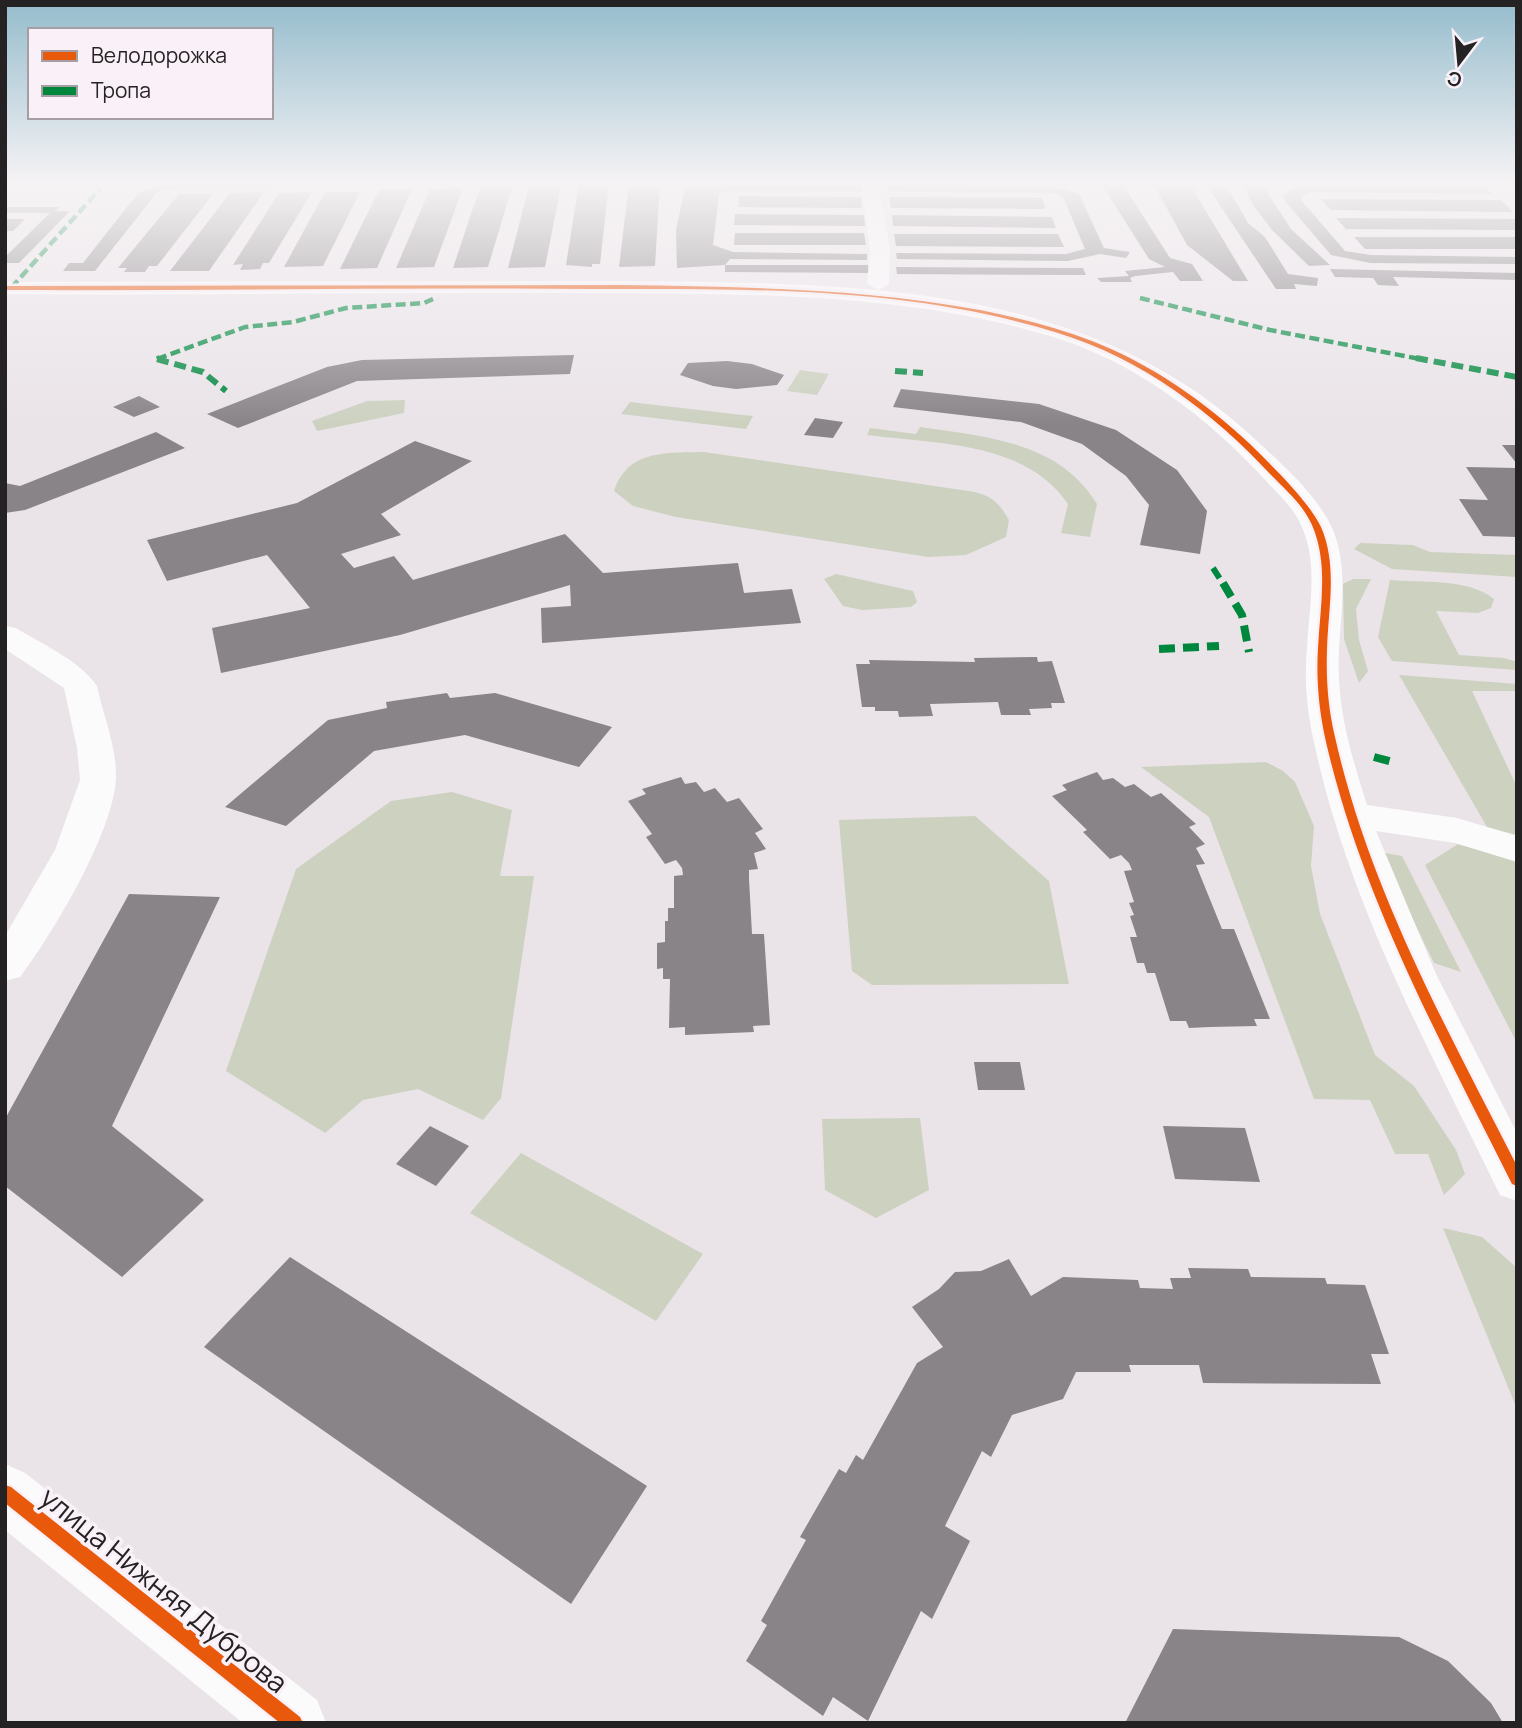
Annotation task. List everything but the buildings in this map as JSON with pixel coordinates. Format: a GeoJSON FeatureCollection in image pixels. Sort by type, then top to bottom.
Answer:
{"type":"FeatureCollection","features":[{"type":"Feature","properties":{"kind":"street"},"geometry":{"type":"LineString","coordinates":[[878,284],[879,264]]}},
{"type":"Feature","properties":{"kind":"street"},"geometry":{"type":"LineString","coordinates":[[5,288],[504,286],[808,292],[900,298],[1060,331],[1124,355],[1177,387],[1256,452],[1308,512],[1322,541],[1328,568],[1321,665],[1323,698],[1335,758],[1352,815],[1362,847],[1426,999],[1517,1180]]}},
{"type":"Feature","properties":{"kind":"street"},"geometry":{"type":"LineString","coordinates":[[5,635],[71,676],[80,686],[99,778],[82,834],[26,939],[5,966]]}},
{"type":"Feature","properties":{"kind":"street"},"geometry":{"type":"LineString","coordinates":[[1352,815],[1457,831],[1517,849]]}},
{"type":"Feature","properties":{"kind":"street","name":"улица Нижняя Дуброва"},"geometry":{"type":"LineString","coordinates":[[5,1493],[294,1723]]}},
{"type":"Feature","properties":{"kind":"green space"},"geometry":{"type":"Polygon","coordinates":[[[800,370],[829,374],[817,395],[787,391],[800,370]]]}},
{"type":"Feature","properties":{"kind":"green space"},"geometry":{"type":"Polygon","coordinates":[[[405,400],[404,413],[317,431],[312,421],[367,401],[405,400]]]}},
{"type":"Feature","properties":{"kind":"green space"},"geometry":{"type":"Polygon","coordinates":[[[630,402],[753,416],[746,429],[621,414],[630,402]]]}},
{"type":"Feature","properties":{"kind":"green space"},"geometry":{"type":"Polygon","coordinates":[[[920,427],[995,439],[1042,455],[1063,467],[1081,483],[1097,504],[1090,537],[1061,533],[1068,504],[1050,483],[1028,468],[1004,457],[949,444],[867,435],[870,428],[916,434],[920,427]]]}},
{"type":"Feature","properties":{"kind":"green space"},"geometry":{"type":"Polygon","coordinates":[[[704,452],[975,492],[991,499],[1002,509],[1009,520],[1006,537],[966,555],[928,557],[676,517],[633,506],[614,491],[620,477],[639,460],[663,454],[704,452]]]}},
{"type":"Feature","properties":{"kind":"green space"},"geometry":{"type":"Polygon","coordinates":[[[1360,543],[1413,545],[1430,552],[1517,555],[1517,577],[1392,569],[1354,549],[1360,543]]]}},
{"type":"Feature","properties":{"kind":"green space"},"geometry":{"type":"Polygon","coordinates":[[[836,574],[913,591],[917,602],[911,607],[862,610],[843,606],[824,579],[836,574]]]}},
{"type":"Feature","properties":{"kind":"green space"},"geometry":{"type":"Polygon","coordinates":[[[1353,579],[1371,579],[1356,609],[1359,640],[1368,671],[1359,683],[1344,639],[1343,584],[1353,579]]]}},
{"type":"Feature","properties":{"kind":"green space"},"geometry":{"type":"Polygon","coordinates":[[[1390,580],[1458,585],[1483,592],[1494,599],[1491,608],[1478,613],[1436,611],[1459,655],[1504,658],[1517,662],[1517,670],[1392,661],[1378,637],[1390,580]]]}},
{"type":"Feature","properties":{"kind":"green space"},"geometry":{"type":"Polygon","coordinates":[[[1399,675],[1517,684],[1517,691],[1472,691],[1517,787],[1517,835],[1487,827],[1399,675]]]}},
{"type":"Feature","properties":{"kind":"green space"},"geometry":{"type":"Polygon","coordinates":[[[1266,762],[1283,771],[1295,782],[1314,826],[1311,866],[1320,914],[1375,1055],[1414,1086],[1456,1150],[1465,1174],[1444,1195],[1428,1154],[1395,1154],[1370,1100],[1314,1099],[1209,817],[1141,767],[1266,762]]]}},
{"type":"Feature","properties":{"kind":"green space"},"geometry":{"type":"Polygon","coordinates":[[[452,792],[512,810],[500,876],[534,876],[501,1098],[483,1120],[418,1089],[363,1100],[325,1133],[226,1071],[296,869],[391,801],[452,792]]]}},
{"type":"Feature","properties":{"kind":"green space"},"geometry":{"type":"Polygon","coordinates":[[[975,816],[1049,881],[1069,984],[872,985],[852,971],[839,820],[975,816]]]}},
{"type":"Feature","properties":{"kind":"green space"},"geometry":{"type":"Polygon","coordinates":[[[1458,844],[1517,861],[1517,1043],[1425,865],[1458,844]]]}},
{"type":"Feature","properties":{"kind":"green space"},"geometry":{"type":"Polygon","coordinates":[[[1380,852],[1402,856],[1461,972],[1434,963],[1380,852]]]}},
{"type":"Feature","properties":{"kind":"green space"},"geometry":{"type":"Polygon","coordinates":[[[920,1118],[929,1190],[876,1218],[825,1190],[822,1119],[920,1118]]]}},
{"type":"Feature","properties":{"kind":"green space"},"geometry":{"type":"Polygon","coordinates":[[[521,1153],[703,1254],[656,1321],[470,1213],[521,1153]]]}},
{"type":"Feature","properties":{"kind":"green space"},"geometry":{"type":"Polygon","coordinates":[[[1443,1228],[1482,1237],[1517,1268],[1517,1409],[1443,1228]]]}},
{"type":"Feature","properties":{"kind":"marked path"},"geometry":{"type":"LineString","coordinates":[[11,288],[33,264]]}},
{"type":"Feature","properties":{"kind":"marked path"},"geometry":{"type":"LineString","coordinates":[[1140,298],[1270,330],[1517,377]]}},
{"type":"Feature","properties":{"kind":"marked path"},"geometry":{"type":"LineString","coordinates":[[157,359],[245,327],[293,322],[346,308],[424,303],[433,299]]}},
{"type":"Feature","properties":{"kind":"marked path"},"geometry":{"type":"LineString","coordinates":[[157,359],[203,372],[226,391]]}},
{"type":"Feature","properties":{"kind":"marked path"},"geometry":{"type":"LineString","coordinates":[[895,371],[923,373]]}},
{"type":"Feature","properties":{"kind":"marked path"},"geometry":{"type":"LineString","coordinates":[[1213,568],[1242,615],[1249,652]]}},
{"type":"Feature","properties":{"kind":"marked path"},"geometry":{"type":"LineString","coordinates":[[1159,649],[1219,646]]}},
{"type":"Feature","properties":{"kind":"marked path"},"geometry":{"type":"LineString","coordinates":[[1374,757],[1396,763]]}},
{"type":"Feature","properties":{"kind":"cycle path"},"geometry":{"type":"LineString","coordinates":[[5,288],[623,287],[842,294],[897,299],[1005,317],[1090,342],[1151,372],[1180,390],[1234,433],[1303,504],[1318,530],[1324,549],[1327,587],[1322,665],[1324,700],[1332,747],[1351,813],[1391,921],[1517,1180]]}},
{"type":"Feature","properties":{"kind":"cycle path"},"geometry":{"type":"LineString","coordinates":[[5,1493],[294,1723]]}}]}
